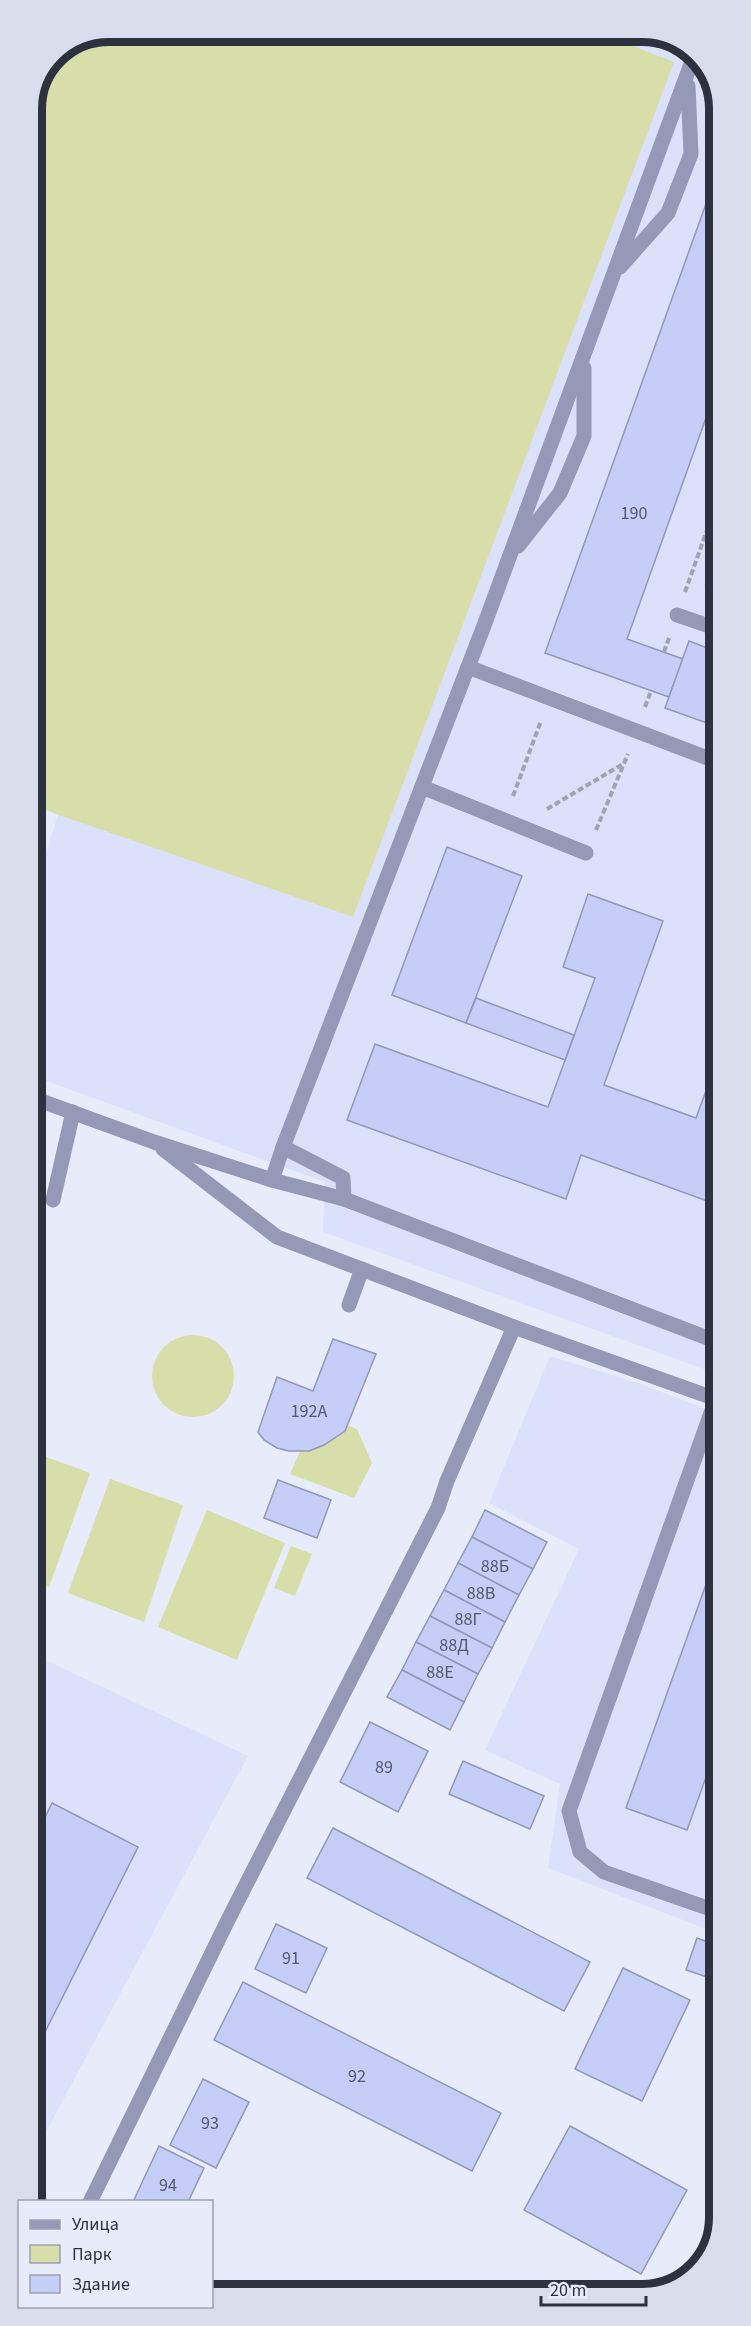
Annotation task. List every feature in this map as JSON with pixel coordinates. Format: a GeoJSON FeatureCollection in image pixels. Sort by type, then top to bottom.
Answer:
{"type":"FeatureCollection","features":[{"type":"Feature","properties":{"kind":"street"},"geometry":{"type":"LineString","coordinates":[[272,1180],[510,557],[692,64]]}},
{"type":"Feature","properties":{"kind":"street"},"geometry":{"type":"LineString","coordinates":[[615,273],[668,213],[691,154],[688,76]]}},
{"type":"Feature","properties":{"kind":"street"},"geometry":{"type":"LineString","coordinates":[[510,557],[560,493],[584,436],[584,356]]}},
{"type":"Feature","properties":{"kind":"street"},"geometry":{"type":"LineString","coordinates":[[677,615],[709,626]]}},
{"type":"Feature","properties":{"kind":"street"},"geometry":{"type":"LineString","coordinates":[[468,667],[709,759]]}},
{"type":"Feature","properties":{"kind":"street"},"geometry":{"type":"LineString","coordinates":[[422,787],[586,853]]}},
{"type":"Feature","properties":{"kind":"street"},"geometry":{"type":"LineString","coordinates":[[42,1101],[153,1142],[272,1180],[344,1199],[709,1339]]}},
{"type":"Feature","properties":{"kind":"street"},"geometry":{"type":"LineString","coordinates":[[53,1200],[73,1113]]}},
{"type":"Feature","properties":{"kind":"street"},"geometry":{"type":"LineString","coordinates":[[153,1142],[277,1237],[514,1328],[709,1396]]}},
{"type":"Feature","properties":{"kind":"street"},"geometry":{"type":"LineString","coordinates":[[283,1147],[343,1178],[344,1199]]}},
{"type":"Feature","properties":{"kind":"street"},"geometry":{"type":"LineString","coordinates":[[349,1305],[362,1269]]}},
{"type":"Feature","properties":{"kind":"street"},"geometry":{"type":"LineString","coordinates":[[91,2200],[228,1920],[438,1509],[447,1481],[514,1328]]}},
{"type":"Feature","properties":{"kind":"street"},"geometry":{"type":"LineString","coordinates":[[709,1421],[569,1811],[580,1852],[604,1872],[709,1909]]}},
{"type":"Feature","properties":{"kind":"path"},"geometry":{"type":"LineString","coordinates":[[664,652],[709,524]]}},
{"type":"Feature","properties":{"kind":"path"},"geometry":{"type":"LineString","coordinates":[[511,823],[550,698]]}},
{"type":"Feature","properties":{"kind":"path"},"geometry":{"type":"LineString","coordinates":[[586,853],[637,731]]}},
{"type":"Feature","properties":{"kind":"path"},"geometry":{"type":"LineString","coordinates":[[511,823],[624,764]]}},
{"type":"Feature","properties":{"kind":"shaded area"},"geometry":{"type":"Polygon","coordinates":[[[109,42],[647,42],[668,47],[679,53],[702,79],[707,91],[709,109],[709,1371],[323,1232],[325,1182],[42,1079],[42,866],[58,815],[42,808],[42,109],[43,96],[53,72],[72,53],[83,47],[109,42]]]}},
{"type":"Feature","properties":{"kind":"shaded area"},"geometry":{"type":"Polygon","coordinates":[[[550,1356],[638,1383],[709,1410],[709,1930],[548,1868],[560,1784],[485,1750],[579,1549],[489,1503],[550,1356]]]}},
{"type":"Feature","properties":{"kind":"shaded area"},"geometry":{"type":"Polygon","coordinates":[[[42,1658],[248,1756],[42,2139],[42,1658]]]}},
{"type":"Feature","properties":{"kind":"green space"},"geometry":{"type":"Polygon","coordinates":[[[109,42],[623,42],[674,62],[353,917],[42,808],[42,109],[43,96],[53,72],[72,53],[83,47],[109,42]]]}},
{"type":"Feature","properties":{"kind":"green space"},"geometry":{"type":"Polygon","coordinates":[[[709,570],[709,588],[704,586],[709,570]]]}},
{"type":"Feature","properties":{"kind":"green space"},"geometry":{"type":"Polygon","coordinates":[[[185,1335],[201,1335],[216,1342],[227,1353],[234,1368],[231,1392],[222,1405],[201,1417],[185,1417],[170,1410],[159,1399],[152,1384],[152,1368],[159,1353],[170,1342],[185,1335]]]}},
{"type":"Feature","properties":{"kind":"green space"},"geometry":{"type":"Polygon","coordinates":[[[317,1413],[357,1429],[372,1463],[354,1498],[290,1474],[317,1413]]]}},
{"type":"Feature","properties":{"kind":"green space"},"geometry":{"type":"Polygon","coordinates":[[[42,1455],[90,1473],[49,1587],[42,1584],[42,1455]]]}},
{"type":"Feature","properties":{"kind":"green space"},"geometry":{"type":"Polygon","coordinates":[[[110,1479],[183,1505],[144,1622],[68,1593],[110,1479]]]}},
{"type":"Feature","properties":{"kind":"green space"},"geometry":{"type":"Polygon","coordinates":[[[207,1510],[285,1543],[237,1660],[158,1627],[207,1510]]]}},
{"type":"Feature","properties":{"kind":"green space"},"geometry":{"type":"Polygon","coordinates":[[[291,1546],[312,1554],[295,1596],[274,1588],[291,1546]]]}},
{"type":"Feature","properties":{"kind":"building"},"geometry":{"type":"Polygon","coordinates":[[[709,195],[709,409],[627,639],[683,659],[669,697],[545,653],[709,195]]]}},
{"type":"Feature","properties":{"kind":"building"},"geometry":{"type":"Polygon","coordinates":[[[689,641],[709,649],[709,724],[665,708],[689,641]]]}},
{"type":"Feature","properties":{"kind":"building"},"geometry":{"type":"Polygon","coordinates":[[[447,847],[522,876],[466,1023],[392,995],[447,847]]]}},
{"type":"Feature","properties":{"kind":"building"},"geometry":{"type":"Polygon","coordinates":[[[588,894],[663,921],[604,1085],[696,1118],[706,1091],[709,1092],[709,1202],[581,1155],[566,1199],[347,1120],[375,1044],[548,1107],[595,978],[563,967],[588,894]]]}},
{"type":"Feature","properties":{"kind":"building"},"geometry":{"type":"Polygon","coordinates":[[[476,998],[574,1035],[565,1060],[466,1023],[476,998]]]}},
{"type":"Feature","properties":{"kind":"building"},"geometry":{"type":"Polygon","coordinates":[[[333,1339],[376,1354],[345,1431],[324,1445],[309,1451],[289,1451],[277,1448],[264,1440],[258,1432],[277,1377],[313,1391],[333,1339]]]}},
{"type":"Feature","properties":{"kind":"building"},"geometry":{"type":"Polygon","coordinates":[[[278,1480],[331,1500],[317,1538],[264,1518],[278,1480]]]}},
{"type":"Feature","properties":{"kind":"building"},"geometry":{"type":"Polygon","coordinates":[[[485,1510],[547,1542],[533,1569],[472,1537],[485,1510]]]}},
{"type":"Feature","properties":{"kind":"building"},"geometry":{"type":"Polygon","coordinates":[[[472,1537],[533,1569],[519,1595],[458,1563],[472,1537]]]}},
{"type":"Feature","properties":{"kind":"building"},"geometry":{"type":"Polygon","coordinates":[[[458,1563],[519,1595],[505,1622],[444,1590],[458,1563]]]}},
{"type":"Feature","properties":{"kind":"building"},"geometry":{"type":"Polygon","coordinates":[[[709,1576],[709,1769],[687,1830],[626,1808],[709,1576]]]}},
{"type":"Feature","properties":{"kind":"building"},"geometry":{"type":"Polygon","coordinates":[[[444,1590],[505,1622],[492,1648],[430,1616],[444,1590]]]}},
{"type":"Feature","properties":{"kind":"building"},"geometry":{"type":"Polygon","coordinates":[[[430,1616],[492,1648],[478,1674],[416,1642],[430,1616]]]}},
{"type":"Feature","properties":{"kind":"building"},"geometry":{"type":"Polygon","coordinates":[[[416,1642],[478,1674],[464,1702],[402,1670],[416,1642]]]}},
{"type":"Feature","properties":{"kind":"building"},"geometry":{"type":"Polygon","coordinates":[[[402,1670],[464,1702],[450,1730],[387,1697],[402,1670]]]}},
{"type":"Feature","properties":{"kind":"building"},"geometry":{"type":"Polygon","coordinates":[[[370,1722],[428,1751],[398,1812],[340,1782],[370,1722]]]}},
{"type":"Feature","properties":{"kind":"building"},"geometry":{"type":"Polygon","coordinates":[[[463,1761],[544,1796],[530,1829],[449,1794],[463,1761]]]}},
{"type":"Feature","properties":{"kind":"building"},"geometry":{"type":"Polygon","coordinates":[[[52,1803],[138,1847],[42,2038],[42,1824],[52,1803]]]}},
{"type":"Feature","properties":{"kind":"building"},"geometry":{"type":"Polygon","coordinates":[[[333,1828],[590,1962],[564,2011],[307,1878],[333,1828]]]}},
{"type":"Feature","properties":{"kind":"building"},"geometry":{"type":"Polygon","coordinates":[[[276,1924],[327,1948],[306,1993],[255,1969],[276,1924]]]}},
{"type":"Feature","properties":{"kind":"building"},"geometry":{"type":"Polygon","coordinates":[[[697,1938],[709,1942],[709,1978],[686,1970],[697,1938]]]}},
{"type":"Feature","properties":{"kind":"building"},"geometry":{"type":"Polygon","coordinates":[[[623,1968],[690,2000],[642,2101],[575,2069],[623,1968]]]}},
{"type":"Feature","properties":{"kind":"building"},"geometry":{"type":"Polygon","coordinates":[[[243,1982],[501,2113],[472,2171],[214,2040],[243,1982]]]}},
{"type":"Feature","properties":{"kind":"building"},"geometry":{"type":"Polygon","coordinates":[[[203,2079],[249,2102],[216,2168],[170,2145],[203,2079]]]}},
{"type":"Feature","properties":{"kind":"building"},"geometry":{"type":"Polygon","coordinates":[[[570,2126],[687,2190],[641,2274],[524,2210],[570,2126]]]}},
{"type":"Feature","properties":{"kind":"building"},"geometry":{"type":"Polygon","coordinates":[[[159,2146],[204,2168],[189,2200],[134,2200],[159,2146]]]}}]}
